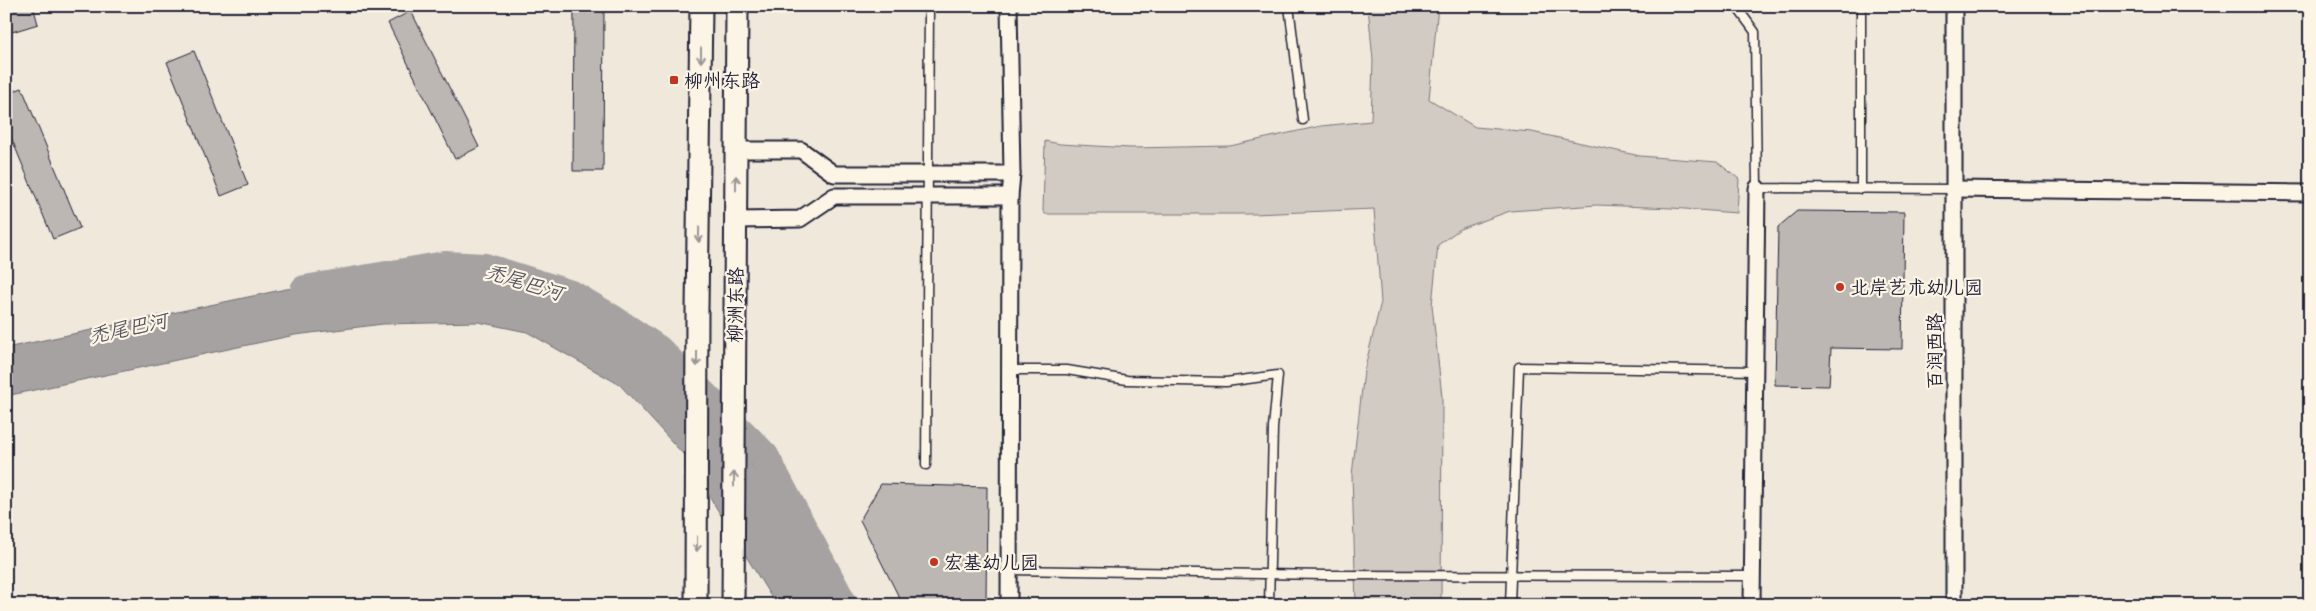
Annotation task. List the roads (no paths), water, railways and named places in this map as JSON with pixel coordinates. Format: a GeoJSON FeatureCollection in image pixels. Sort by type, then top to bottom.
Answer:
{"type":"FeatureCollection","features":[{"type":"Feature","properties":{"kind":"main road","name":"柳洲东路"},"geometry":{"type":"LineString","coordinates":[[696,605],[698,496],[697,310],[702,6]]}},
{"type":"Feature","properties":{"kind":"main road","name":"柳洲东路"},"geometry":{"type":"LineString","coordinates":[[734,605],[737,6]]}},
{"type":"Feature","properties":{"kind":"street"},"geometry":{"type":"LineString","coordinates":[[1009,6],[1012,174],[1010,196],[1009,605]]}},
{"type":"Feature","properties":{"kind":"street","name":"百润西路"},"geometry":{"type":"LineString","coordinates":[[1954,6],[1954,605]]}},
{"type":"Feature","properties":{"kind":"street"},"geometry":{"type":"LineString","coordinates":[[736,150],[801,150],[834,174],[1012,174]]}},
{"type":"Feature","properties":{"kind":"street"},"geometry":{"type":"LineString","coordinates":[[1752,605],[1757,188]]}},
{"type":"Feature","properties":{"kind":"street"},"geometry":{"type":"LineString","coordinates":[[1954,189],[2310,193]]}},
{"type":"Feature","properties":{"kind":"street"},"geometry":{"type":"LineString","coordinates":[[736,220],[800,219],[834,196],[1010,196]]}},
{"type":"Feature","properties":{"kind":"lane"},"geometry":{"type":"LineString","coordinates":[[926,465],[929,6]]}},
{"type":"Feature","properties":{"kind":"lane"},"geometry":{"type":"LineString","coordinates":[[1290,6],[1303,120]]}},
{"type":"Feature","properties":{"kind":"lane"},"geometry":{"type":"LineString","coordinates":[[1736,6],[1755,32],[1757,188],[1954,189]]}},
{"type":"Feature","properties":{"kind":"lane"},"geometry":{"type":"LineString","coordinates":[[1862,6],[1862,188]]}},
{"type":"Feature","properties":{"kind":"lane"},"geometry":{"type":"LineString","coordinates":[[1510,605],[1519,367],[1755,371]]}},
{"type":"Feature","properties":{"kind":"lane"},"geometry":{"type":"LineString","coordinates":[[1010,370],[1067,370],[1137,380],[1226,382],[1278,376],[1273,428],[1269,605]]}},
{"type":"Feature","properties":{"kind":"lane"},"geometry":{"type":"LineString","coordinates":[[1009,570],[1270,574],[1753,576]]}},
{"type":"Feature","properties":{"kind":"water"},"geometry":{"type":"Polygon","coordinates":[[[486,275],[550,289],[658,351],[730,429],[838,605],[776,605],[684,455],[620,385],[527,332],[478,322],[383,324],[295,335],[6,396],[6,348],[286,289],[381,278],[486,275]]]}},
{"type":"Feature","properties":{"kind":"waterway","name":"秃尾巴河"},"geometry":{"type":"LineString","coordinates":[[305,290],[445,266],[485,268],[571,295],[658,350],[764,456],[843,605]]}},
{"type":"Feature","properties":{"kind":"place","name":"柳州东路"},"geometry":{"type":"Point","coordinates":[674,80]}},
{"type":"Feature","properties":{"kind":"place","name":"北岸艺术幼儿园"},"geometry":{"type":"Point","coordinates":[1840,287]}},
{"type":"Feature","properties":{"kind":"place","name":"宏基幼儿园"},"geometry":{"type":"Point","coordinates":[934,562]}}]}
